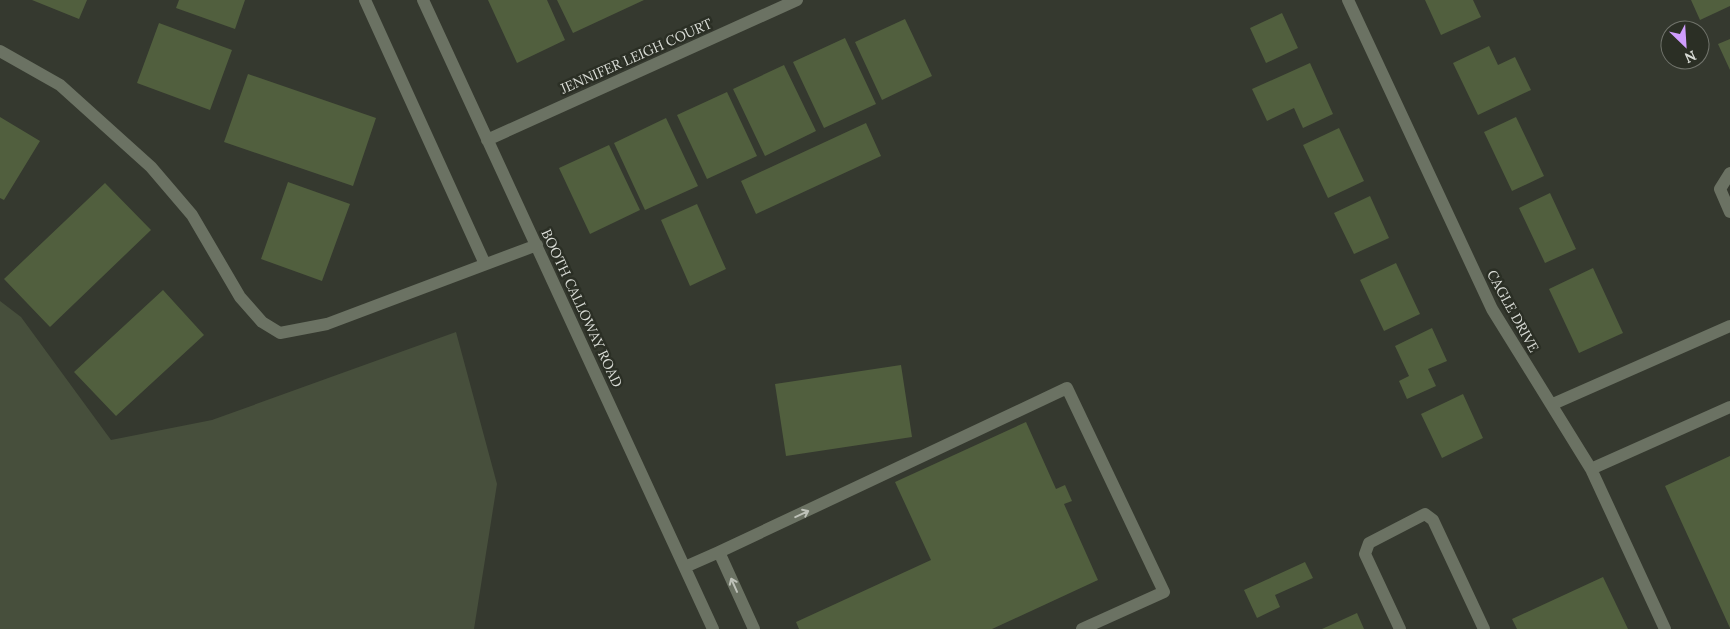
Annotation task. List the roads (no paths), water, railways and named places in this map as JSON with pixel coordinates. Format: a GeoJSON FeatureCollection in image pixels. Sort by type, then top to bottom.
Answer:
{"type":"FeatureCollection","features":[{"type":"Feature","properties":{"kind":"street"},"geometry":{"type":"LineString","coordinates":[[365,0],[485,264]]}},
{"type":"Feature","properties":{"kind":"street","name":"BOOTH CALLOWAY ROAD"},"geometry":{"type":"LineString","coordinates":[[423,0],[713,629]]}},
{"type":"Feature","properties":{"kind":"street","name":"JENNIFER LEIGH COURT"},"geometry":{"type":"LineString","coordinates":[[487,140],[797,0]]}},
{"type":"Feature","properties":{"kind":"street","name":"CAGLE DRIVE"},"geometry":{"type":"LineString","coordinates":[[1348,0],[1492,309],[1506,334],[1553,404],[1591,469],[1665,629]]}},
{"type":"Feature","properties":{"kind":"street"},"geometry":{"type":"LineString","coordinates":[[0,50],[60,85],[151,167],[192,215],[240,297],[262,322],[280,333],[327,324],[537,245]]}},
{"type":"Feature","properties":{"kind":"street"},"geometry":{"type":"LineString","coordinates":[[1730,173],[1720,189],[1730,212]]}},
{"type":"Feature","properties":{"kind":"street"},"geometry":{"type":"LineString","coordinates":[[1553,404],[1730,326]]}},
{"type":"Feature","properties":{"kind":"street"},"geometry":{"type":"LineString","coordinates":[[685,567],[839,497],[1067,388],[1164,592],[1082,629]]}},
{"type":"Feature","properties":{"kind":"street"},"geometry":{"type":"LineString","coordinates":[[1591,469],[1730,407]]}},
{"type":"Feature","properties":{"kind":"street"},"geometry":{"type":"LineString","coordinates":[[1400,629],[1365,554],[1369,543],[1425,514],[1433,520],[1484,629]]}},
{"type":"Feature","properties":{"kind":"street"},"geometry":{"type":"LineString","coordinates":[[719,552],[754,629]]}}]}
